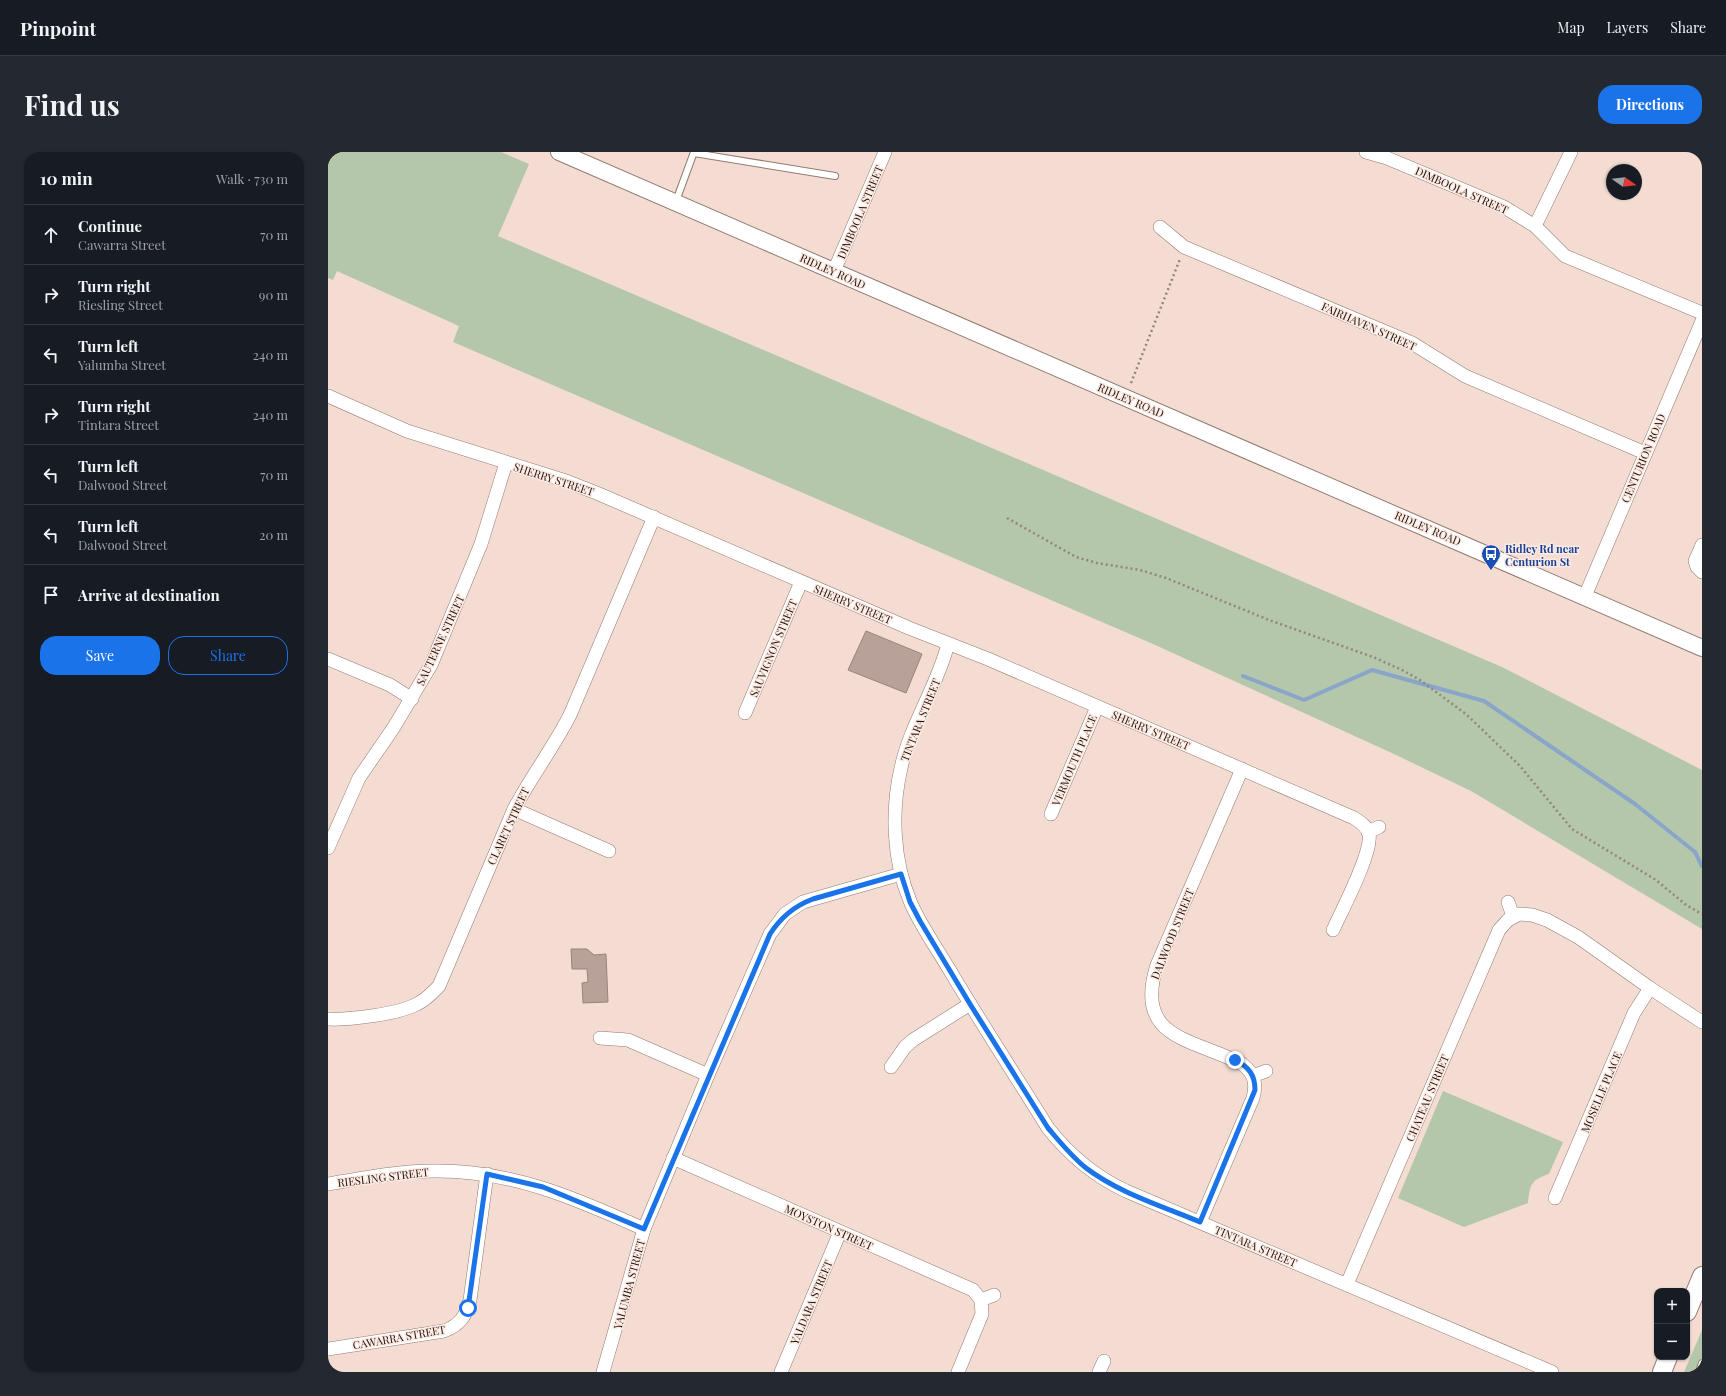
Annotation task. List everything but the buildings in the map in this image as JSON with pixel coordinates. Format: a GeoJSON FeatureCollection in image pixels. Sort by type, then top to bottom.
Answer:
{"type":"FeatureCollection","features":[{"type":"Feature","properties":{"kind":"main road"},"geometry":{"type":"LineString","coordinates":[[1690,1306],[1701,1282]]}},
{"type":"Feature","properties":{"kind":"main road"},"geometry":{"type":"LineString","coordinates":[[1662,1372],[1667,1360]]}},
{"type":"Feature","properties":{"kind":"street","name":"RIDLEY ROAD"},"geometry":{"type":"LineString","coordinates":[[559,152],[1702,648]]}},
{"type":"Feature","properties":{"kind":"street","name":"DIMBOOLA STREET"},"geometry":{"type":"LineString","coordinates":[[834,272],[885,152]]}},
{"type":"Feature","properties":{"kind":"street","name":"DIMBOOLA STREET"},"geometry":{"type":"LineString","coordinates":[[1366,152],[1389,155],[1504,207],[1535,226],[1565,256],[1702,313]]}},
{"type":"Feature","properties":{"kind":"street"},"geometry":{"type":"LineString","coordinates":[[1535,226],[1571,152]]}},
{"type":"Feature","properties":{"kind":"street","name":"FAIRHAVEN STREET"},"geometry":{"type":"LineString","coordinates":[[1160,227],[1184,247],[1412,343],[1465,376],[1645,453]]}},
{"type":"Feature","properties":{"kind":"street","name":"CENTURION ROAD"},"geometry":{"type":"LineString","coordinates":[[1585,596],[1702,321]]}},
{"type":"Feature","properties":{"kind":"street","name":"SHERRY STREET"},"geometry":{"type":"LineString","coordinates":[[328,396],[407,431],[566,481],[654,517],[801,582],[1097,707],[1354,818],[1365,826],[1374,829],[1369,839],[1367,852],[1333,930]]}},
{"type":"Feature","properties":{"kind":"street","name":"SAUTERNE STREET"},"geometry":{"type":"LineString","coordinates":[[329,841],[359,778],[412,698],[431,666],[471,572],[506,463]]}},
{"type":"Feature","properties":{"kind":"street","name":"CLARET STREET"},"geometry":{"type":"LineString","coordinates":[[328,1019],[346,1019],[405,1009],[429,997],[439,986],[514,809],[525,788],[570,715],[654,517]]}},
{"type":"Feature","properties":{"kind":"street"},"geometry":{"type":"LineString","coordinates":[[1702,545],[1695,561],[1697,567],[1702,572]]}},
{"type":"Feature","properties":{"kind":"street","name":"SAUVIGNON STREET"},"geometry":{"type":"LineString","coordinates":[[745,713],[801,582]]}},
{"type":"Feature","properties":{"kind":"street","name":"TINTARA STREET"},"geometry":{"type":"LineString","coordinates":[[948,644],[944,658],[907,746],[901,767],[894,818],[901,874],[910,902],[970,1004],[1048,1128],[1063,1146],[1086,1167],[1105,1181],[1552,1372]]}},
{"type":"Feature","properties":{"kind":"street"},"geometry":{"type":"LineString","coordinates":[[328,659],[390,685],[412,698]]}},
{"type":"Feature","properties":{"kind":"street","name":"VERMOUTH PLACE"},"geometry":{"type":"LineString","coordinates":[[1051,814],[1097,707]]}},
{"type":"Feature","properties":{"kind":"street","name":"DALWOOD STREET"},"geometry":{"type":"LineString","coordinates":[[1242,769],[1157,965],[1151,990],[1151,1000],[1157,1019],[1170,1032],[1235,1060],[1249,1069],[1253,1076]]}},
{"type":"Feature","properties":{"kind":"street"},"geometry":{"type":"LineString","coordinates":[[514,809],[608,851]]}},
{"type":"Feature","properties":{"kind":"street","name":"YALUMBA STREET"},"geometry":{"type":"LineString","coordinates":[[603,1372],[644,1229],[708,1075],[781,910],[813,899],[901,874]]}},
{"type":"Feature","properties":{"kind":"street"},"geometry":{"type":"LineString","coordinates":[[1508,902],[1513,916],[1532,914],[1561,927],[1702,1022]]}},
{"type":"Feature","properties":{"kind":"street","name":"CHATEAU STREET"},"geometry":{"type":"LineString","coordinates":[[1347,1284],[1499,930],[1503,924],[1513,916]]}},
{"type":"Feature","properties":{"kind":"street","name":"MOSELLE PLACE"},"geometry":{"type":"LineString","coordinates":[[1555,1198],[1634,1013],[1650,988]]}},
{"type":"Feature","properties":{"kind":"street"},"geometry":{"type":"LineString","coordinates":[[891,1067],[905,1047],[913,1040],[970,1004]]}},
{"type":"Feature","properties":{"kind":"street"},"geometry":{"type":"LineString","coordinates":[[600,1038],[628,1040],[708,1075]]}},
{"type":"Feature","properties":{"kind":"street"},"geometry":{"type":"LineString","coordinates":[[1200,1222],[1253,1098],[1255,1083],[1253,1076],[1266,1071]]}},
{"type":"Feature","properties":{"kind":"street","name":"MOYSTON STREET"},"geometry":{"type":"LineString","coordinates":[[673,1158],[968,1287],[978,1295],[981,1300]]}},
{"type":"Feature","properties":{"kind":"street","name":"RIESLING STREET"},"geometry":{"type":"LineString","coordinates":[[328,1184],[398,1173],[427,1171],[487,1174],[543,1187],[644,1229]]}},
{"type":"Feature","properties":{"kind":"street","name":"CAWARRA STREET"},"geometry":{"type":"LineString","coordinates":[[328,1349],[444,1331],[459,1323],[465,1316],[470,1300],[487,1174]]}},
{"type":"Feature","properties":{"kind":"street","name":"YALDARA STREET"},"geometry":{"type":"LineString","coordinates":[[781,1372],[840,1232]]}},
{"type":"Feature","properties":{"kind":"street"},"geometry":{"type":"LineString","coordinates":[[958,1372],[980,1322],[982,1314],[981,1300],[994,1295]]}},
{"type":"Feature","properties":{"kind":"lane"},"geometry":{"type":"LineString","coordinates":[[676,202],[694,152],[835,176]]}},
{"type":"Feature","properties":{"kind":"lane"},"geometry":{"type":"LineString","coordinates":[[1699,1372],[1702,1363]]}},
{"type":"Feature","properties":{"kind":"path"},"geometry":{"type":"LineString","coordinates":[[1131,383],[1184,247]]}},
{"type":"Feature","properties":{"kind":"path"},"geometry":{"type":"LineString","coordinates":[[1007,518],[1076,557],[1097,563],[1140,570],[1166,578],[1269,620],[1373,657],[1420,680],[1467,715],[1520,766],[1572,829],[1656,880],[1686,905],[1702,914]]}},
{"type":"Feature","properties":{"kind":"green space"},"geometry":{"type":"Polygon","coordinates":[[[328,152],[501,152],[529,164],[498,236],[1502,667],[1702,770],[1702,929],[1471,791],[1394,754],[1153,644],[453,342],[459,326],[337,271],[333,280],[328,278],[328,152]]]}},
{"type":"Feature","properties":{"kind":"green space"},"geometry":{"type":"Polygon","coordinates":[[[1443,1091],[1563,1142],[1549,1174],[1538,1178],[1532,1184],[1528,1203],[1464,1227],[1398,1198],[1443,1091]]]}},
{"type":"Feature","properties":{"kind":"green space"},"geometry":{"type":"Polygon","coordinates":[[[1702,1330],[1702,1372],[1684,1372],[1702,1330]]]}},
{"type":"Feature","properties":{"kind":"waterway"},"geometry":{"type":"LineString","coordinates":[[1243,676],[1304,700],[1372,670],[1484,701],[1635,804],[1695,852],[1702,866]]}},
{"type":"Feature","properties":{"kind":"place","name":"Ridley Rd near Centurion St"},"geometry":{"type":"Point","coordinates":[1491,571]}},
{"type":"Feature","properties":{"kind":"route"},"geometry":{"type":"LineString","coordinates":[[468,1308],[487,1174],[520,1180],[561,1193],[644,1229],[762,950],[770,934],[785,914],[803,902],[901,874],[910,902],[920,921],[1048,1128],[1063,1146],[1086,1167],[1105,1181],[1200,1222],[1253,1098],[1255,1090],[1255,1083],[1249,1069],[1235,1060]]}}]}
